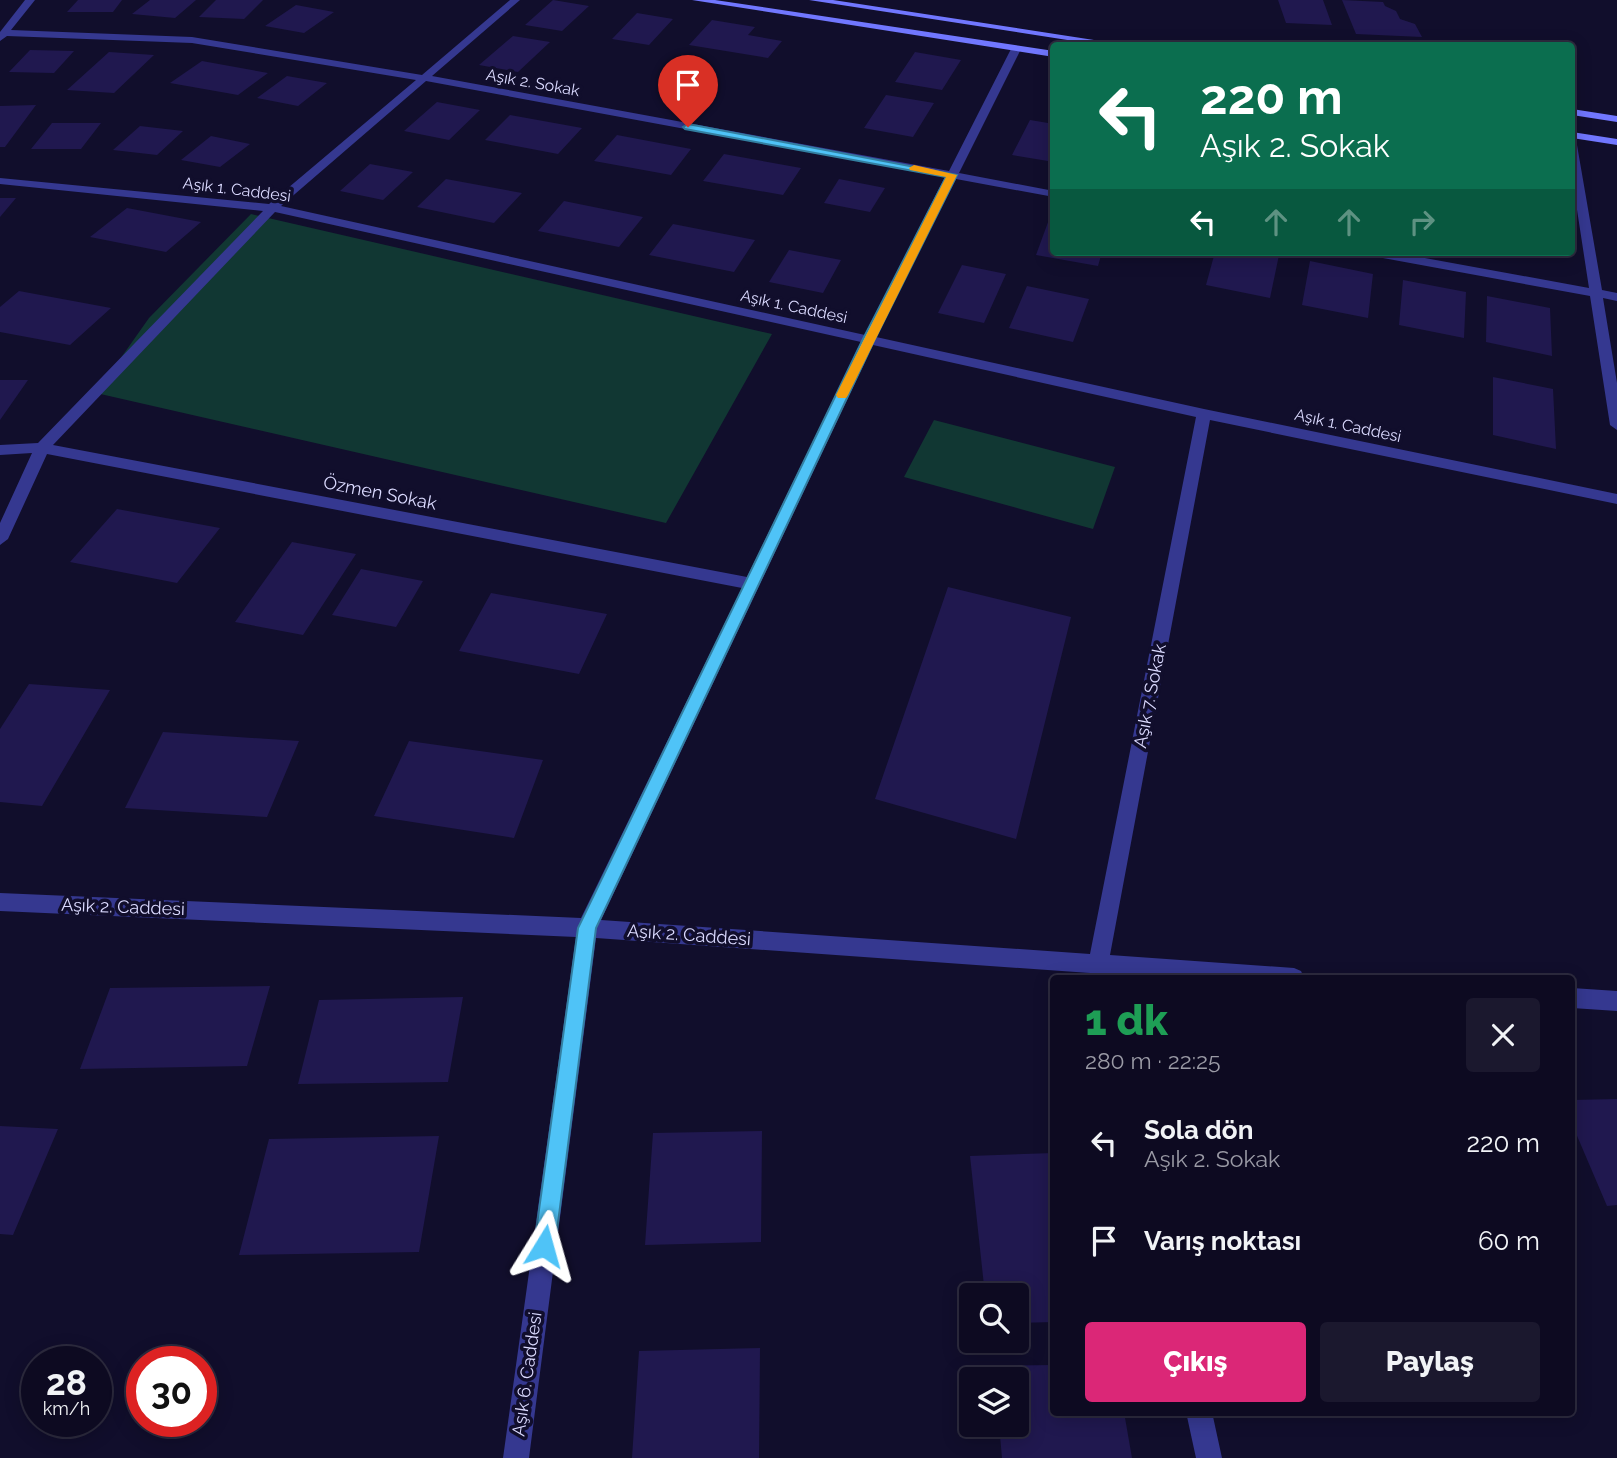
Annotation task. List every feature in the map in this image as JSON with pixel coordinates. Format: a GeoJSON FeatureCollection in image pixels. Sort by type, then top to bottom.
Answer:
{"type":"FeatureCollection","features":[{"type":"Feature","properties":{"kind":"street"},"geometry":{"type":"LineString","coordinates":[[2,35],[30,0]]}},
{"type":"Feature","properties":{"kind":"street"},"geometry":{"type":"LineString","coordinates":[[0,539],[42,448],[272,208],[515,0]]}},
{"type":"Feature","properties":{"kind":"street"},"geometry":{"type":"LineString","coordinates":[[697,0],[1050,53]]}},
{"type":"Feature","properties":{"kind":"street"},"geometry":{"type":"LineString","coordinates":[[814,0],[1102,42]]}},
{"type":"Feature","properties":{"kind":"street","name":"Aşık 2. Sokak"},"geometry":{"type":"LineString","coordinates":[[2,35],[192,40],[424,78],[1050,193]]}},
{"type":"Feature","properties":{"kind":"street","name":"Aşık 6. Caddesi"},"geometry":{"type":"LineString","coordinates":[[516,1458],[587,928],[868,341],[1016,49]]}},
{"type":"Feature","properties":{"kind":"street"},"geometry":{"type":"LineString","coordinates":[[1575,112],[1617,119]]}},
{"type":"Feature","properties":{"kind":"street"},"geometry":{"type":"LineString","coordinates":[[1575,135],[1617,142]]}},
{"type":"Feature","properties":{"kind":"street"},"geometry":{"type":"LineString","coordinates":[[1575,164],[1617,425]]}},
{"type":"Feature","properties":{"kind":"street","name":"Aşık 1. Caddesi"},"geometry":{"type":"LineString","coordinates":[[0,181],[272,208],[1205,414],[1617,499]]}},
{"type":"Feature","properties":{"kind":"street"},"geometry":{"type":"LineString","coordinates":[[1393,256],[1617,297]]}},
{"type":"Feature","properties":{"kind":"street","name":"Aşık 7. Sokak"},"geometry":{"type":"LineString","coordinates":[[1100,971],[1205,414]]}},
{"type":"Feature","properties":{"kind":"street","name":"Özmen Sokak"},"geometry":{"type":"LineString","coordinates":[[0,450],[42,448],[751,584]]}},
{"type":"Feature","properties":{"kind":"street","name":"Aşık 2. Caddesi"},"geometry":{"type":"LineString","coordinates":[[0,902],[587,928],[1100,971],[1211,975]]}},
{"type":"Feature","properties":{"kind":"street"},"geometry":{"type":"LineString","coordinates":[[1575,998],[1617,1001]]}},
{"type":"Feature","properties":{"kind":"street"},"geometry":{"type":"LineString","coordinates":[[1200,1416],[1209,1458]]}},
{"type":"Feature","properties":{"kind":"green space"},"geometry":{"type":"Polygon","coordinates":[[[251,214],[772,334],[666,523],[96,393],[149,318],[251,214]]]}},
{"type":"Feature","properties":{"kind":"green space"},"geometry":{"type":"Polygon","coordinates":[[[934,420],[1115,467],[1093,529],[904,477],[934,420]]]}},
{"type":"Feature","properties":{"kind":"building"},"geometry":{"type":"Polygon","coordinates":[[[78,0],[122,0],[113,12],[67,12],[78,0]]]}},
{"type":"Feature","properties":{"kind":"building"},"geometry":{"type":"Polygon","coordinates":[[[150,0],[196,0],[175,18],[132,14],[150,0]]]}},
{"type":"Feature","properties":{"kind":"building"},"geometry":{"type":"Polygon","coordinates":[[[216,0],[263,0],[244,19],[199,17],[216,0]]]}},
{"type":"Feature","properties":{"kind":"building"},"geometry":{"type":"Polygon","coordinates":[[[553,0],[589,6],[562,31],[525,25],[553,0]]]}},
{"type":"Feature","properties":{"kind":"building"},"geometry":{"type":"Polygon","coordinates":[[[1278,0],[1323,0],[1332,25],[1286,23],[1278,0]]]}},
{"type":"Feature","properties":{"kind":"building"},"geometry":{"type":"Polygon","coordinates":[[[1342,0],[1383,2],[1385,6],[1396,11],[1400,19],[1415,24],[1422,37],[1356,34],[1342,0]]]}},
{"type":"Feature","properties":{"kind":"building"},"geometry":{"type":"Polygon","coordinates":[[[296,5],[334,12],[304,33],[265,26],[296,5]]]}},
{"type":"Feature","properties":{"kind":"building"},"geometry":{"type":"Polygon","coordinates":[[[637,13],[673,19],[649,45],[612,39],[637,13]]]}},
{"type":"Feature","properties":{"kind":"building"},"geometry":{"type":"Polygon","coordinates":[[[712,20],[755,27],[748,35],[782,41],[768,58],[689,45],[712,20]]]}},
{"type":"Feature","properties":{"kind":"building"},"geometry":{"type":"Polygon","coordinates":[[[513,36],[550,42],[518,72],[479,65],[513,36]]]}},
{"type":"Feature","properties":{"kind":"building"},"geometry":{"type":"Polygon","coordinates":[[[30,50],[74,51],[54,73],[9,72],[30,50]]]}},
{"type":"Feature","properties":{"kind":"building"},"geometry":{"type":"Polygon","coordinates":[[[109,52],[154,55],[114,93],[67,90],[109,52]]]}},
{"type":"Feature","properties":{"kind":"building"},"geometry":{"type":"Polygon","coordinates":[[[915,52],[961,60],[942,90],[895,82],[915,52]]]}},
{"type":"Feature","properties":{"kind":"building"},"geometry":{"type":"Polygon","coordinates":[[[202,61],[268,73],[238,95],[170,83],[202,61]]]}},
{"type":"Feature","properties":{"kind":"building"},"geometry":{"type":"Polygon","coordinates":[[[287,76],[327,83],[298,106],[257,98],[287,76]]]}},
{"type":"Feature","properties":{"kind":"building"},"geometry":{"type":"Polygon","coordinates":[[[886,95],[934,103],[913,137],[864,128],[886,95]]]}},
{"type":"Feature","properties":{"kind":"building"},"geometry":{"type":"Polygon","coordinates":[[[437,102],[480,110],[449,140],[404,131],[437,102]]]}},
{"type":"Feature","properties":{"kind":"building"},"geometry":{"type":"Polygon","coordinates":[[[36,105],[5,147],[0,147],[0,106],[36,105]]]}},
{"type":"Feature","properties":{"kind":"building"},"geometry":{"type":"Polygon","coordinates":[[[510,115],[582,128],[558,154],[485,140],[510,115]]]}},
{"type":"Feature","properties":{"kind":"building"},"geometry":{"type":"Polygon","coordinates":[[[1030,120],[1050,123],[1050,161],[1012,155],[1030,120]]]}},
{"type":"Feature","properties":{"kind":"building"},"geometry":{"type":"Polygon","coordinates":[[[52,123],[101,123],[81,149],[31,149],[52,123]]]}},
{"type":"Feature","properties":{"kind":"building"},"geometry":{"type":"Polygon","coordinates":[[[140,126],[183,131],[157,155],[113,150],[140,126]]]}},
{"type":"Feature","properties":{"kind":"building"},"geometry":{"type":"Polygon","coordinates":[[[617,135],[691,149],[671,175],[594,161],[617,135]]]}},
{"type":"Feature","properties":{"kind":"building"},"geometry":{"type":"Polygon","coordinates":[[[211,136],[250,144],[220,167],[181,160],[211,136]]]}},
{"type":"Feature","properties":{"kind":"building"},"geometry":{"type":"Polygon","coordinates":[[[724,154],[801,168],[783,195],[703,181],[724,154]]]}},
{"type":"Feature","properties":{"kind":"building"},"geometry":{"type":"Polygon","coordinates":[[[370,164],[413,172],[383,200],[340,191],[370,164]]]}},
{"type":"Feature","properties":{"kind":"building"},"geometry":{"type":"Polygon","coordinates":[[[446,179],[522,193],[494,223],[417,207],[446,179]]]}},
{"type":"Feature","properties":{"kind":"building"},"geometry":{"type":"Polygon","coordinates":[[[839,179],[885,188],[870,212],[824,203],[839,179]]]}},
{"type":"Feature","properties":{"kind":"building"},"geometry":{"type":"Polygon","coordinates":[[[0,198],[16,198],[0,217],[0,198]]]}},
{"type":"Feature","properties":{"kind":"building"},"geometry":{"type":"Polygon","coordinates":[[[564,201],[643,217],[619,247],[538,231],[564,201]]]}},
{"type":"Feature","properties":{"kind":"building"},"geometry":{"type":"Polygon","coordinates":[[[127,208],[201,222],[166,252],[90,237],[127,208]]]}},
{"type":"Feature","properties":{"kind":"building"},"geometry":{"type":"Polygon","coordinates":[[[1050,217],[1050,256],[1101,256],[1098,266],[1036,255],[1050,217]]]}},
{"type":"Feature","properties":{"kind":"building"},"geometry":{"type":"Polygon","coordinates":[[[673,224],[755,240],[734,272],[649,255],[673,224]]]}},
{"type":"Feature","properties":{"kind":"building"},"geometry":{"type":"Polygon","coordinates":[[[789,250],[841,260],[823,293],[769,282],[789,250]]]}},
{"type":"Feature","properties":{"kind":"building"},"geometry":{"type":"Polygon","coordinates":[[[1214,256],[1279,256],[1270,298],[1206,285],[1214,256]]]}},
{"type":"Feature","properties":{"kind":"building"},"geometry":{"type":"Polygon","coordinates":[[[1310,261],[1373,274],[1368,318],[1302,305],[1310,261]]]}},
{"type":"Feature","properties":{"kind":"building"},"geometry":{"type":"Polygon","coordinates":[[[962,265],[1006,274],[984,323],[938,313],[962,265]]]}},
{"type":"Feature","properties":{"kind":"building"},"geometry":{"type":"Polygon","coordinates":[[[1403,280],[1466,292],[1464,338],[1399,325],[1403,280]]]}},
{"type":"Feature","properties":{"kind":"building"},"geometry":{"type":"Polygon","coordinates":[[[1027,286],[1089,299],[1073,342],[1009,328],[1027,286]]]}},
{"type":"Feature","properties":{"kind":"building"},"geometry":{"type":"Polygon","coordinates":[[[19,291],[111,308],[70,345],[0,332],[0,307],[19,291]]]}},
{"type":"Feature","properties":{"kind":"building"},"geometry":{"type":"Polygon","coordinates":[[[1487,296],[1550,308],[1552,356],[1486,342],[1487,296]]]}},
{"type":"Feature","properties":{"kind":"building"},"geometry":{"type":"Polygon","coordinates":[[[1493,377],[1553,389],[1556,449],[1493,435],[1493,377]]]}},
{"type":"Feature","properties":{"kind":"building"},"geometry":{"type":"Polygon","coordinates":[[[0,380],[28,380],[0,420],[0,380]]]}},
{"type":"Feature","properties":{"kind":"building"},"geometry":{"type":"Polygon","coordinates":[[[117,509],[220,528],[177,583],[70,562],[117,509]]]}},
{"type":"Feature","properties":{"kind":"building"},"geometry":{"type":"Polygon","coordinates":[[[292,542],[356,554],[303,635],[235,622],[292,542]]]}},
{"type":"Feature","properties":{"kind":"building"},"geometry":{"type":"Polygon","coordinates":[[[361,569],[423,581],[396,627],[332,615],[361,569]]]}},
{"type":"Feature","properties":{"kind":"building"},"geometry":{"type":"Polygon","coordinates":[[[948,587],[1071,617],[1016,839],[875,799],[948,587]]]}},
{"type":"Feature","properties":{"kind":"building"},"geometry":{"type":"Polygon","coordinates":[[[491,593],[607,614],[579,674],[459,651],[491,593]]]}},
{"type":"Feature","properties":{"kind":"building"},"geometry":{"type":"Polygon","coordinates":[[[29,684],[110,690],[42,806],[0,802],[0,729],[29,684]]]}},
{"type":"Feature","properties":{"kind":"building"},"geometry":{"type":"Polygon","coordinates":[[[163,732],[299,741],[267,817],[125,808],[163,732]]]}},
{"type":"Feature","properties":{"kind":"building"},"geometry":{"type":"Polygon","coordinates":[[[409,741],[543,760],[514,838],[374,816],[409,741]]]}},
{"type":"Feature","properties":{"kind":"building"},"geometry":{"type":"Polygon","coordinates":[[[270,986],[247,1066],[80,1069],[110,988],[270,986]]]}},
{"type":"Feature","properties":{"kind":"building"},"geometry":{"type":"Polygon","coordinates":[[[463,997],[448,1082],[298,1084],[319,1000],[463,997]]]}},
{"type":"Feature","properties":{"kind":"building"},"geometry":{"type":"Polygon","coordinates":[[[1617,1099],[1617,1205],[1607,1206],[1575,1131],[1575,1100],[1617,1099]]]}},
{"type":"Feature","properties":{"kind":"building"},"geometry":{"type":"Polygon","coordinates":[[[0,1126],[58,1129],[13,1235],[0,1234],[0,1126]]]}},
{"type":"Feature","properties":{"kind":"building"},"geometry":{"type":"Polygon","coordinates":[[[762,1131],[761,1242],[645,1245],[653,1133],[762,1131]]]}},
{"type":"Feature","properties":{"kind":"building"},"geometry":{"type":"Polygon","coordinates":[[[439,1136],[419,1252],[239,1255],[269,1139],[439,1136]]]}},
{"type":"Feature","properties":{"kind":"building"},"geometry":{"type":"Polygon","coordinates":[[[1050,1153],[1050,1322],[1029,1323],[1029,1283],[984,1283],[970,1156],[1050,1153]]]}},
{"type":"Feature","properties":{"kind":"building"},"geometry":{"type":"Polygon","coordinates":[[[760,1348],[759,1458],[632,1458],[639,1351],[760,1348]]]}},
{"type":"Feature","properties":{"kind":"building"},"geometry":{"type":"Polygon","coordinates":[[[1050,1365],[1050,1416],[1125,1416],[1132,1458],[1002,1458],[1000,1437],[1029,1437],[1029,1367],[993,1367],[1050,1365]]]}},
{"type":"Feature","properties":{"kind":"slow traffic"},"geometry":{"type":"LineString","coordinates":[[842,395],[952,175],[914,168]]}},
{"type":"Feature","properties":{"kind":"route"},"geometry":{"type":"LineString","coordinates":[[544,1246],[587,928],[868,341],[952,175],[688,127]]}}]}
